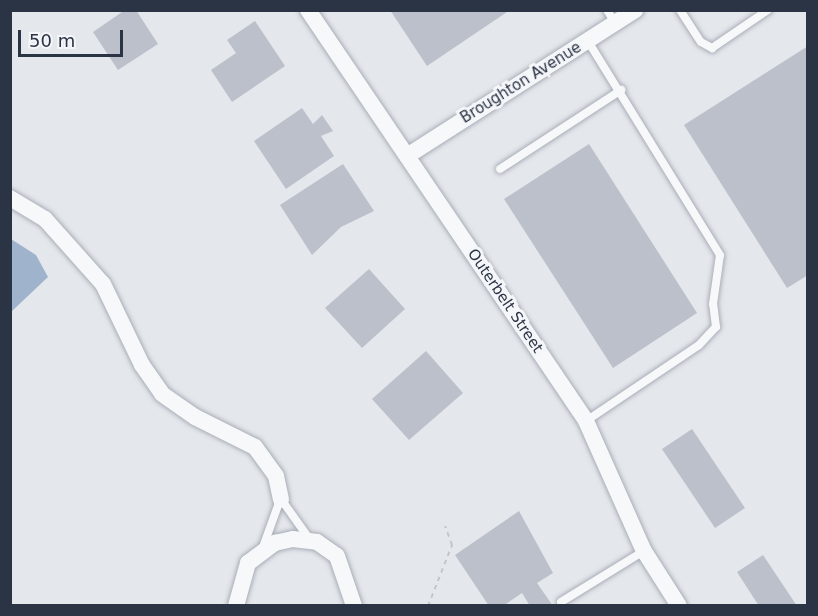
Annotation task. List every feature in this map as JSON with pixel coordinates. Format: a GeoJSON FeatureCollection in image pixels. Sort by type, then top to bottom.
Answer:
{"type":"FeatureCollection","features":[{"type":"Feature","properties":{"kind":"street","name":"Outerbelt Street"},"geometry":{"type":"LineString","coordinates":[[308,10],[586,421],[644,551],[679,606]]}},
{"type":"Feature","properties":{"kind":"street","name":"Broughton Avenue"},"geometry":{"type":"LineString","coordinates":[[406,156],[588,41],[611,17],[635,10]]}},
{"type":"Feature","properties":{"kind":"street"},"geometry":{"type":"LineString","coordinates":[[10,198],[45,219],[103,284],[142,365],[162,394],[195,417],[255,447],[276,476],[280,500]]}},
{"type":"Feature","properties":{"kind":"street"},"geometry":{"type":"LineString","coordinates":[[236,606],[244,571],[261,551],[293,539],[317,542],[343,565],[354,606]]}},
{"type":"Feature","properties":{"kind":"lane"},"geometry":{"type":"LineString","coordinates":[[680,10],[701,42],[712,48],[768,10]]}},
{"type":"Feature","properties":{"kind":"lane"},"geometry":{"type":"LineString","coordinates":[[586,421],[699,345],[716,327],[713,304],[720,255],[621,90],[588,41]]}},
{"type":"Feature","properties":{"kind":"lane"},"geometry":{"type":"LineString","coordinates":[[500,169],[621,90]]}},
{"type":"Feature","properties":{"kind":"lane"},"geometry":{"type":"LineString","coordinates":[[280,500],[302,534],[317,542]]}},
{"type":"Feature","properties":{"kind":"lane"},"geometry":{"type":"LineString","coordinates":[[261,551],[280,500]]}},
{"type":"Feature","properties":{"kind":"lane"},"geometry":{"type":"LineString","coordinates":[[561,602],[644,551]]}},
{"type":"Feature","properties":{"kind":"path"},"geometry":{"type":"LineString","coordinates":[[428,606],[452,546],[445,526]]}},
{"type":"Feature","properties":{"kind":"water"},"geometry":{"type":"Polygon","coordinates":[[[11,239],[36,255],[48,277],[11,312],[11,239]]]}},
{"type":"Feature","properties":{"kind":"building"},"geometry":{"type":"Polygon","coordinates":[[[125,10],[136,10],[158,44],[118,70],[93,32],[125,10]]]}},
{"type":"Feature","properties":{"kind":"building"},"geometry":{"type":"Polygon","coordinates":[[[390,10],[510,10],[427,66],[390,10]]]}},
{"type":"Feature","properties":{"kind":"building"},"geometry":{"type":"Polygon","coordinates":[[[255,21],[285,66],[232,102],[211,70],[236,53],[227,40],[255,21]]]}},
{"type":"Feature","properties":{"kind":"building"},"geometry":{"type":"Polygon","coordinates":[[[808,46],[808,275],[787,288],[684,125],[808,46]]]}},
{"type":"Feature","properties":{"kind":"building"},"geometry":{"type":"Polygon","coordinates":[[[302,108],[313,124],[322,115],[333,131],[321,136],[334,156],[286,189],[254,141],[302,108]]]}},
{"type":"Feature","properties":{"kind":"building"},"geometry":{"type":"Polygon","coordinates":[[[589,144],[697,313],[613,368],[504,199],[589,144]]]}},
{"type":"Feature","properties":{"kind":"building"},"geometry":{"type":"Polygon","coordinates":[[[343,164],[374,211],[341,227],[312,255],[280,205],[343,164]]]}},
{"type":"Feature","properties":{"kind":"building"},"geometry":{"type":"Polygon","coordinates":[[[369,269],[405,309],[362,348],[325,308],[369,269]]]}},
{"type":"Feature","properties":{"kind":"building"},"geometry":{"type":"Polygon","coordinates":[[[426,351],[463,393],[409,440],[372,399],[426,351]]]}},
{"type":"Feature","properties":{"kind":"building"},"geometry":{"type":"Polygon","coordinates":[[[692,429],[745,508],[715,528],[662,449],[692,429]]]}},
{"type":"Feature","properties":{"kind":"building"},"geometry":{"type":"Polygon","coordinates":[[[519,511],[553,573],[537,583],[553,606],[530,606],[522,593],[503,606],[489,606],[455,555],[519,511]]]}},
{"type":"Feature","properties":{"kind":"building"},"geometry":{"type":"Polygon","coordinates":[[[763,555],[797,606],[759,606],[737,572],[763,555]]]}}]}
